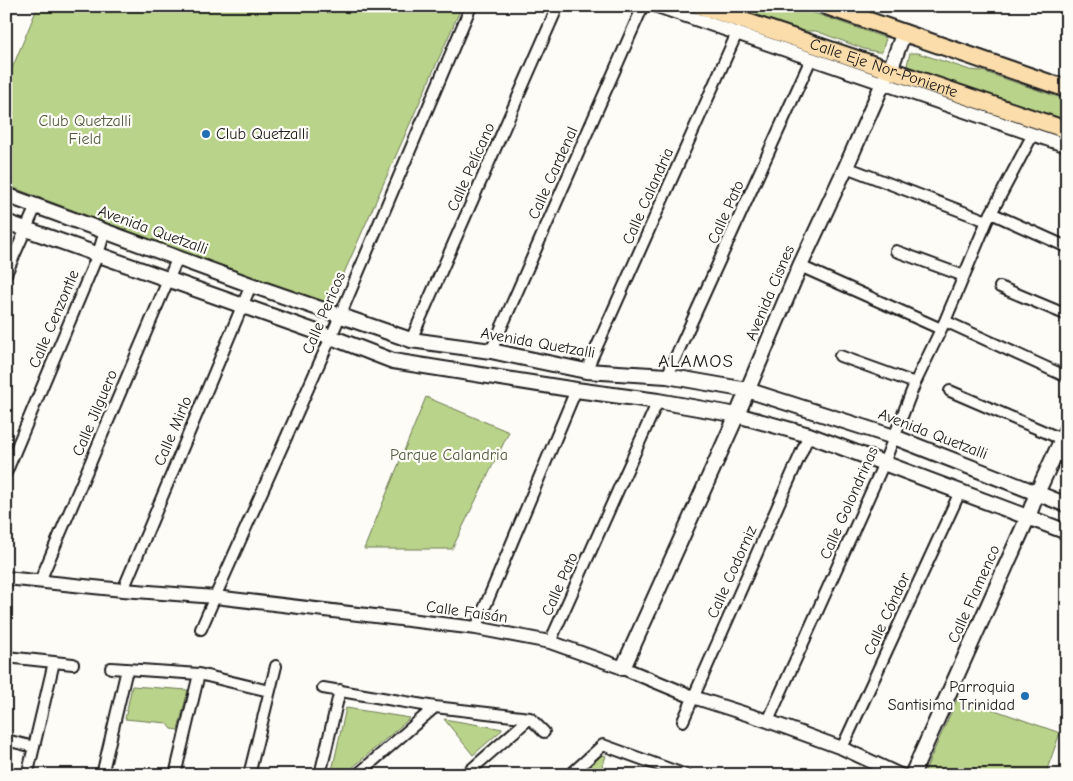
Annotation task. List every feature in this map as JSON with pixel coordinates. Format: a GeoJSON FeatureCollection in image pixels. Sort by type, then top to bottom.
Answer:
{"type":"FeatureCollection","features":[{"type":"Feature","properties":{"kind":"main road","name":"Calle Eje Nor-Poniente"},"geometry":{"type":"LineString","coordinates":[[700,6],[886,77],[1067,130]]}},
{"type":"Feature","properties":{"kind":"main road"},"geometry":{"type":"LineString","coordinates":[[826,6],[1067,89]]}},
{"type":"Feature","properties":{"kind":"main road","name":"Avenida Cisnes"},"geometry":{"type":"LineString","coordinates":[[623,668],[737,415],[800,266],[886,77],[904,32]]}},
{"type":"Feature","properties":{"kind":"main road","name":"Avenida Quetzalli"},"geometry":{"type":"LineString","coordinates":[[6,195],[252,285],[411,340],[491,351],[586,371],[667,376],[747,390],[894,437],[1067,505]]}},
{"type":"Feature","properties":{"kind":"main road"},"geometry":{"type":"LineString","coordinates":[[6,222],[331,337],[393,361],[658,401],[737,415],[809,435],[1067,532]]}},
{"type":"Feature","properties":{"kind":"main road","name":"Calle Flamenco"},"geometry":{"type":"LineString","coordinates":[[912,775],[1037,493],[1065,436]]}},
{"type":"Feature","properties":{"kind":"street","name":"Calle Pericos"},"geometry":{"type":"LineString","coordinates":[[201,630],[331,337],[471,6]]}},
{"type":"Feature","properties":{"kind":"street","name":"Calle Pelícano"},"geometry":{"type":"LineString","coordinates":[[411,340],[558,6]]}},
{"type":"Feature","properties":{"kind":"street","name":"Calle Cardenal"},"geometry":{"type":"LineString","coordinates":[[491,351],[644,6]]}},
{"type":"Feature","properties":{"kind":"street"},"geometry":{"type":"LineString","coordinates":[[657,6],[811,59],[886,77],[1067,146]]}},
{"type":"Feature","properties":{"kind":"street","name":"Calle Calandria"},"geometry":{"type":"LineString","coordinates":[[586,371],[737,33]]}},
{"type":"Feature","properties":{"kind":"street","name":"Calle Pato"},"geometry":{"type":"LineString","coordinates":[[667,376],[811,59]]}},
{"type":"Feature","properties":{"kind":"street","name":"Calle Golondrinas"},"geometry":{"type":"LineString","coordinates":[[768,721],[884,463],[915,383],[943,325],[989,217],[1033,134]]}},
{"type":"Feature","properties":{"kind":"street"},"geometry":{"type":"LineString","coordinates":[[846,167],[989,217],[1067,247]]}},
{"type":"Feature","properties":{"kind":"street"},"geometry":{"type":"LineString","coordinates":[[6,274],[36,206]]}},
{"type":"Feature","properties":{"kind":"street","name":"Calle Cenzontle"},"geometry":{"type":"LineString","coordinates":[[6,473],[98,254],[105,232]]}},
{"type":"Feature","properties":{"kind":"street"},"geometry":{"type":"LineString","coordinates":[[896,251],[964,276]]}},
{"type":"Feature","properties":{"kind":"street","name":"Calle Jilguero"},"geometry":{"type":"LineString","coordinates":[[40,581],[178,257]]}},
{"type":"Feature","properties":{"kind":"street"},"geometry":{"type":"LineString","coordinates":[[800,266],[1067,377]]}},
{"type":"Feature","properties":{"kind":"street","name":"Calle Mirlo"},"geometry":{"type":"LineString","coordinates":[[123,590],[252,285]]}},
{"type":"Feature","properties":{"kind":"street"},"geometry":{"type":"LineString","coordinates":[[1000,287],[1067,315]]}},
{"type":"Feature","properties":{"kind":"street"},"geometry":{"type":"LineString","coordinates":[[840,356],[915,383]]}},
{"type":"Feature","properties":{"kind":"street"},"geometry":{"type":"LineString","coordinates":[[476,628],[576,390]]}},
{"type":"Feature","properties":{"kind":"street"},"geometry":{"type":"LineString","coordinates":[[950,391],[1065,436]]}},
{"type":"Feature","properties":{"kind":"street","name":"Calle Pato"},"geometry":{"type":"LineString","coordinates":[[550,642],[658,401]]}},
{"type":"Feature","properties":{"kind":"street","name":"Calle Codorniz"},"geometry":{"type":"LineString","coordinates":[[683,721],[809,435]]}},
{"type":"Feature","properties":{"kind":"street","name":"Calle Cóndor"},"geometry":{"type":"LineString","coordinates":[[842,748],[960,492]]}},
{"type":"Feature","properties":{"kind":"street","name":"Calle Faisán"},"geometry":{"type":"LineString","coordinates":[[6,578],[215,597],[476,628],[550,642],[623,668],[693,698],[768,721],[842,748],[900,775]]}},
{"type":"Feature","properties":{"kind":"street"},"geometry":{"type":"LineString","coordinates":[[6,657],[73,664]]}},
{"type":"Feature","properties":{"kind":"street"},"geometry":{"type":"LineString","coordinates":[[28,772],[54,662]]}},
{"type":"Feature","properties":{"kind":"street"},"geometry":{"type":"LineString","coordinates":[[249,775],[276,666]]}},
{"type":"Feature","properties":{"kind":"street"},"geometry":{"type":"LineString","coordinates":[[111,668],[198,674],[269,691]]}},
{"type":"Feature","properties":{"kind":"street"},"geometry":{"type":"LineString","coordinates":[[102,775],[127,669]]}},
{"type":"Feature","properties":{"kind":"street"},"geometry":{"type":"LineString","coordinates":[[175,775],[198,674]]}},
{"type":"Feature","properties":{"kind":"street"},"geometry":{"type":"LineString","coordinates":[[323,688],[435,707],[530,718],[544,732]]}},
{"type":"Feature","properties":{"kind":"street"},"geometry":{"type":"LineString","coordinates":[[320,775],[340,690]]}},
{"type":"Feature","properties":{"kind":"street"},"geometry":{"type":"LineString","coordinates":[[357,775],[435,707]]}},
{"type":"Feature","properties":{"kind":"street"},"geometry":{"type":"LineString","coordinates":[[465,775],[530,718]]}},
{"type":"Feature","properties":{"kind":"street"},"geometry":{"type":"LineString","coordinates":[[6,740],[34,747]]}},
{"type":"Feature","properties":{"kind":"street"},"geometry":{"type":"LineString","coordinates":[[570,775],[603,745],[686,775]]}},
{"type":"Feature","properties":{"kind":"green space","name":"Club Quetzalli"},"geometry":{"type":"Polygon","coordinates":[[[38,6],[462,6],[329,307],[6,185],[6,83],[38,6]]]}},
{"type":"Feature","properties":{"kind":"green space"},"geometry":{"type":"Polygon","coordinates":[[[725,6],[794,6],[886,38],[882,52],[877,52],[816,31],[798,31],[725,6]]]}},
{"type":"Feature","properties":{"kind":"green space"},"geometry":{"type":"Polygon","coordinates":[[[910,53],[918,53],[970,70],[982,71],[1067,100],[1067,123],[910,69],[907,65],[910,53]]]}},
{"type":"Feature","properties":{"kind":"green space","name":"Parque Calandria"},"geometry":{"type":"Polygon","coordinates":[[[426,397],[509,432],[452,549],[364,549],[426,397]]]}},
{"type":"Feature","properties":{"kind":"green space"},"geometry":{"type":"Polygon","coordinates":[[[132,686],[188,690],[178,730],[172,729],[167,723],[125,719],[132,686]]]}},
{"type":"Feature","properties":{"kind":"green space"},"geometry":{"type":"Polygon","coordinates":[[[958,697],[1060,733],[1045,775],[923,775],[958,697]]]}},
{"type":"Feature","properties":{"kind":"green space"},"geometry":{"type":"Polygon","coordinates":[[[346,708],[410,718],[344,775],[331,775],[346,708]]]}},
{"type":"Feature","properties":{"kind":"green space"},"geometry":{"type":"Polygon","coordinates":[[[444,719],[503,729],[473,755],[444,719]]]}},
{"type":"Feature","properties":{"kind":"green space"},"geometry":{"type":"Polygon","coordinates":[[[602,755],[606,756],[599,775],[580,775],[602,755]]]}},
{"type":"Feature","properties":{"kind":"place","name":"Club Quetzalli"},"geometry":{"type":"Point","coordinates":[206,134]}},
{"type":"Feature","properties":{"kind":"place","name":"Parroquia Santisima Trinidad"},"geometry":{"type":"Point","coordinates":[1025,696]}},
{"type":"Feature","properties":{"kind":"district","name":"ALAMOS"},"geometry":{"type":"Point","coordinates":[696,361]}},
{"type":"Feature","properties":{"kind":"park label","name":"Club Quetzalli Field"},"geometry":{"type":"Point","coordinates":[85,130]}}]}
